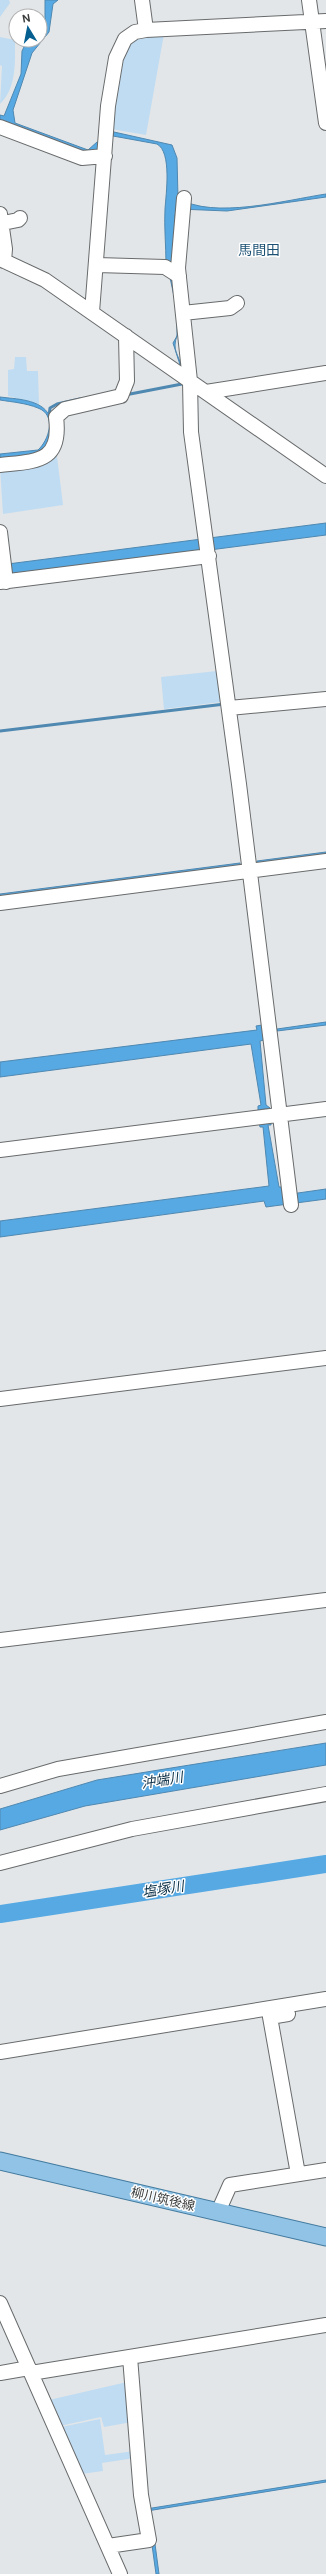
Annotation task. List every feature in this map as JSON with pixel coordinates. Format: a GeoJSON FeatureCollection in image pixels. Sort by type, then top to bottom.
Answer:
{"type":"FeatureCollection","features":[{"type":"Feature","properties":{"kind":"main road","name":"柳川筑後線"},"geometry":{"type":"LineString","coordinates":[[0,2161],[326,2237]]}},
{"type":"Feature","properties":{"kind":"street"},"geometry":{"type":"LineString","coordinates":[[142,0],[146,30]]}},
{"type":"Feature","properties":{"kind":"street"},"geometry":{"type":"LineString","coordinates":[[309,0],[319,22],[326,123]]}},
{"type":"Feature","properties":{"kind":"street"},"geometry":{"type":"LineString","coordinates":[[92,312],[97,265],[108,106],[116,58],[125,39],[135,32],[146,30],[319,22]]}},
{"type":"Feature","properties":{"kind":"street"},"geometry":{"type":"LineString","coordinates":[[0,127],[82,158],[105,156]]}},
{"type":"Feature","properties":{"kind":"street"},"geometry":{"type":"LineString","coordinates":[[184,198],[179,276],[190,381],[192,432],[250,871],[276,1115],[291,1205]]}},
{"type":"Feature","properties":{"kind":"street"},"geometry":{"type":"LineString","coordinates":[[20,218],[18,220],[1,218],[2,260],[45,280],[326,476]]}},
{"type":"Feature","properties":{"kind":"street"},"geometry":{"type":"LineString","coordinates":[[97,265],[165,267],[179,276]]}},
{"type":"Feature","properties":{"kind":"street"},"geometry":{"type":"LineString","coordinates":[[183,313],[230,308],[238,304]]}},
{"type":"Feature","properties":{"kind":"street"},"geometry":{"type":"LineString","coordinates":[[0,465],[40,460],[47,456],[58,435],[56,417],[65,409],[121,396],[127,381],[126,336]]}},
{"type":"Feature","properties":{"kind":"street"},"geometry":{"type":"LineString","coordinates":[[206,392],[326,373]]}},
{"type":"Feature","properties":{"kind":"street"},"geometry":{"type":"LineString","coordinates":[[0,532],[3,582],[208,556]]}},
{"type":"Feature","properties":{"kind":"street"},"geometry":{"type":"LineString","coordinates":[[229,708],[326,698]]}},
{"type":"Feature","properties":{"kind":"street"},"geometry":{"type":"LineString","coordinates":[[0,903],[326,861]]}},
{"type":"Feature","properties":{"kind":"street"},"geometry":{"type":"LineString","coordinates":[[0,1150],[326,1109]]}},
{"type":"Feature","properties":{"kind":"street"},"geometry":{"type":"LineString","coordinates":[[0,1399],[326,1358]]}},
{"type":"Feature","properties":{"kind":"street"},"geometry":{"type":"LineString","coordinates":[[0,1640],[326,1600]]}},
{"type":"Feature","properties":{"kind":"street"},"geometry":{"type":"LineString","coordinates":[[0,1786],[58,1769],[326,1722]]}},
{"type":"Feature","properties":{"kind":"street"},"geometry":{"type":"LineString","coordinates":[[0,1863],[132,1829],[326,1794]]}},
{"type":"Feature","properties":{"kind":"street"},"geometry":{"type":"LineString","coordinates":[[0,2052],[326,1999]]}},
{"type":"Feature","properties":{"kind":"street"},"geometry":{"type":"LineString","coordinates":[[298,2174],[270,2017],[326,2008]]}},
{"type":"Feature","properties":{"kind":"street"},"geometry":{"type":"LineString","coordinates":[[218,2212],[230,2185],[326,2170]]}},
{"type":"Feature","properties":{"kind":"street"},"geometry":{"type":"LineString","coordinates":[[0,2303],[120,2574]]}},
{"type":"Feature","properties":{"kind":"street"},"geometry":{"type":"LineString","coordinates":[[0,2373],[30,2371],[130,2357],[326,2325]]}},
{"type":"Feature","properties":{"kind":"street"},"geometry":{"type":"LineString","coordinates":[[108,2546],[148,2540],[141,2495],[130,2357]]}},
{"type":"Feature","properties":{"kind":"shaded area"},"geometry":{"type":"Polygon","coordinates":[[[0,0],[9,0],[10,3],[0,17],[0,0]]]}},
{"type":"Feature","properties":{"kind":"shaded area"},"geometry":{"type":"Polygon","coordinates":[[[164,34],[146,135],[111,129],[123,50],[131,41],[164,34]]]}},
{"type":"Feature","properties":{"kind":"shaded area"},"geometry":{"type":"Polygon","coordinates":[[[0,37],[8,39],[8,48],[15,48],[15,65],[10,90],[6,98],[0,104],[2,66],[0,65],[0,37]]]}},
{"type":"Feature","properties":{"kind":"shaded area"},"geometry":{"type":"Polygon","coordinates":[[[15,357],[26,357],[27,371],[38,371],[39,404],[8,396],[8,370],[14,369],[15,357]]]}},
{"type":"Feature","properties":{"kind":"shaded area"},"geometry":{"type":"Polygon","coordinates":[[[56,448],[63,505],[3,514],[0,467],[56,448]]]}},
{"type":"Feature","properties":{"kind":"shaded area"},"geometry":{"type":"Polygon","coordinates":[[[217,671],[221,702],[164,709],[161,677],[217,671]]]}},
{"type":"Feature","properties":{"kind":"shaded area"},"geometry":{"type":"Polygon","coordinates":[[[127,2382],[132,2422],[104,2427],[101,2417],[60,2426],[49,2400],[127,2382]]]}},
{"type":"Feature","properties":{"kind":"shaded area"},"geometry":{"type":"Polygon","coordinates":[[[100,2419],[105,2455],[134,2451],[135,2458],[102,2463],[103,2471],[81,2474],[61,2427],[100,2419]]]}},
{"type":"Feature","properties":{"kind":"water"},"geometry":{"type":"Polygon","coordinates":[[[45,0],[58,0],[53,4],[48,33],[48,8],[45,8],[45,0]]]}},
{"type":"Feature","properties":{"kind":"water"},"geometry":{"type":"Polygon","coordinates":[[[24,48],[36,48],[32,53],[13,110],[15,123],[88,150],[97,142],[101,145],[96,150],[84,153],[0,123],[0,115],[4,116],[21,74],[22,51],[24,48]]]}},
{"type":"Feature","properties":{"kind":"water"},"geometry":{"type":"Polygon","coordinates":[[[114,132],[172,145],[177,158],[178,198],[193,204],[210,208],[230,208],[271,204],[326,194],[326,197],[227,211],[179,209],[175,215],[174,260],[171,264],[166,264],[165,216],[167,174],[165,155],[162,148],[157,144],[113,136],[114,132]]]}},
{"type":"Feature","properties":{"kind":"water"},"geometry":{"type":"Polygon","coordinates":[[[169,273],[176,292],[179,313],[179,327],[177,336],[177,310],[169,273]]]}},
{"type":"Feature","properties":{"kind":"water"},"geometry":{"type":"Polygon","coordinates":[[[177,336],[175,349],[182,371],[173,343],[177,336]]]}},
{"type":"Feature","properties":{"kind":"water"},"geometry":{"type":"Polygon","coordinates":[[[0,397],[20,399],[34,403],[45,410],[49,415],[51,421],[51,440],[41,454],[0,460],[0,454],[38,450],[42,446],[48,434],[49,422],[48,416],[44,411],[33,406],[0,400],[0,397]]]}},
{"type":"Feature","properties":{"kind":"water"},"geometry":{"type":"Polygon","coordinates":[[[326,523],[326,535],[0,577],[0,565],[326,523]]]}},
{"type":"Feature","properties":{"kind":"water"},"geometry":{"type":"Polygon","coordinates":[[[326,852],[326,855],[257,864],[257,861],[326,852]]]}},
{"type":"Feature","properties":{"kind":"water"},"geometry":{"type":"Polygon","coordinates":[[[240,863],[240,866],[0,897],[0,894],[240,863]]]}},
{"type":"Feature","properties":{"kind":"water"},"geometry":{"type":"Polygon","coordinates":[[[326,1022],[326,1025],[277,1031],[277,1029],[326,1022]]]}},
{"type":"Feature","properties":{"kind":"water"},"geometry":{"type":"Polygon","coordinates":[[[262,1025],[264,1040],[260,1041],[266,1105],[270,1108],[258,1110],[258,1106],[261,1105],[251,1044],[0,1077],[0,1062],[257,1030],[256,1026],[262,1025]]]}},
{"type":"Feature","properties":{"kind":"water"},"geometry":{"type":"Polygon","coordinates":[[[271,1122],[271,1125],[268,1125],[279,1187],[283,1187],[284,1195],[326,1189],[326,1199],[266,1207],[264,1201],[0,1237],[0,1221],[269,1186],[263,1127],[260,1127],[259,1123],[271,1122]]]}},
{"type":"Feature","properties":{"kind":"water","name":"沖端川"},"geometry":{"type":"Polygon","coordinates":[[[326,1743],[326,1765],[85,1806],[0,1830],[0,1809],[97,1780],[326,1743]]]}},
{"type":"Feature","properties":{"kind":"water"},"geometry":{"type":"Polygon","coordinates":[[[326,2480],[326,2482],[147,2511],[146,2509],[326,2480]]]}},
{"type":"Feature","properties":{"kind":"water"},"geometry":{"type":"Polygon","coordinates":[[[155,2544],[159,2574],[156,2574],[152,2545],[155,2544]]]}},
{"type":"Feature","properties":{"kind":"waterway"},"geometry":{"type":"LineString","coordinates":[[125,395],[182,384]]}},
{"type":"Feature","properties":{"kind":"waterway"},"geometry":{"type":"LineString","coordinates":[[49,416],[50,408],[57,404],[80,399]]}},
{"type":"Feature","properties":{"kind":"waterway"},"geometry":{"type":"LineString","coordinates":[[0,731],[225,704]]}},
{"type":"Feature","properties":{"kind":"waterway","name":"塩塚川"},"geometry":{"type":"LineString","coordinates":[[0,1914],[326,1864]]}},
{"type":"Feature","properties":{"kind":"district","name":"馬間田"},"geometry":{"type":"Point","coordinates":[259,250]}}]}
